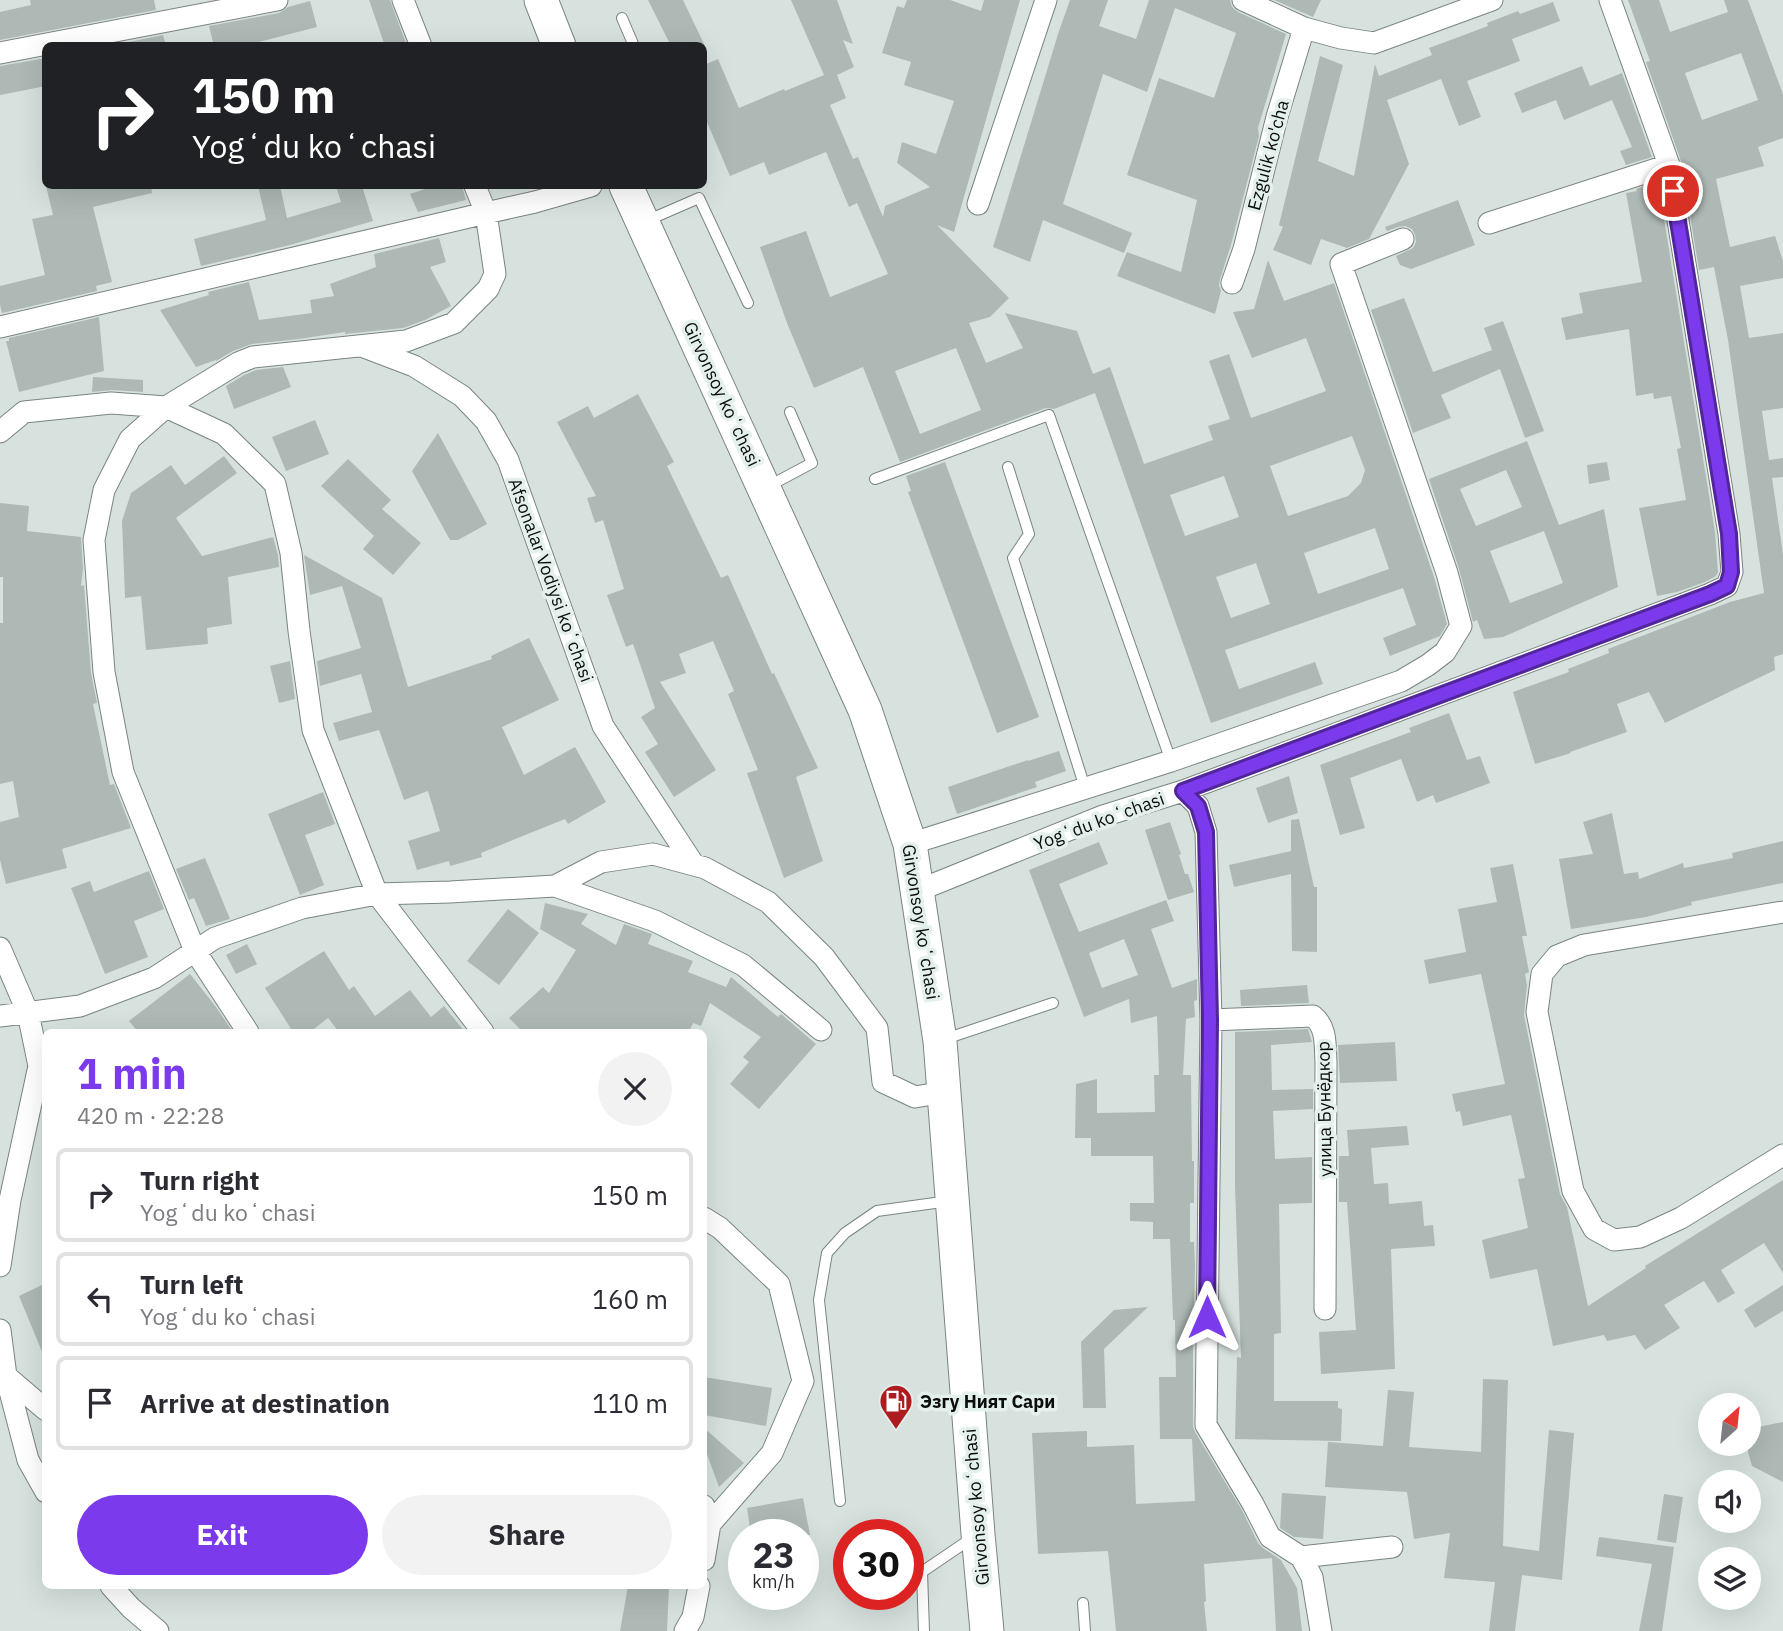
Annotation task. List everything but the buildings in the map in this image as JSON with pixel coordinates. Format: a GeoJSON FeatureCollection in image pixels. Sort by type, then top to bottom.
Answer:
{"type":"FeatureCollection","features":[{"type":"Feature","properties":{"kind":"main road"},"geometry":{"type":"LineString","coordinates":[[541,0],[557,42]]}},
{"type":"Feature","properties":{"kind":"main road","name":"Girvonsoy koʻchasi"},"geometry":{"type":"LineString","coordinates":[[627,189],[865,710],[910,844],[940,1041],[987,1631]]}},
{"type":"Feature","properties":{"kind":"street"},"geometry":{"type":"LineString","coordinates":[[57,42],[277,0]]}},
{"type":"Feature","properties":{"kind":"street"},"geometry":{"type":"LineString","coordinates":[[403,0],[419,42]]}},
{"type":"Feature","properties":{"kind":"street"},"geometry":{"type":"LineString","coordinates":[[978,204],[1046,0]]}},
{"type":"Feature","properties":{"kind":"street"},"geometry":{"type":"LineString","coordinates":[[1243,0],[1304,28],[1374,43],[1492,0]]}},
{"type":"Feature","properties":{"kind":"street"},"geometry":{"type":"LineString","coordinates":[[1489,223],[1669,165],[1610,0]]}},
{"type":"Feature","properties":{"kind":"street","name":"Ezgulik ko'cha"},"geometry":{"type":"LineString","coordinates":[[1232,282],[1244,249],[1277,117],[1304,28]]}},
{"type":"Feature","properties":{"kind":"street"},"geometry":{"type":"LineString","coordinates":[[0,53],[42,45]]}},
{"type":"Feature","properties":{"kind":"street","name":"Yogʻdu koʻchasi"},"geometry":{"type":"LineString","coordinates":[[917,891],[1103,816],[1183,791],[1727,586],[1731,572],[1729,534],[1669,165]]}},
{"type":"Feature","properties":{"kind":"street","name":"Afsonalar Vodiysi koʻchasi"},"geometry":{"type":"LineString","coordinates":[[246,1029],[195,951],[123,772],[104,673],[94,540],[104,490],[130,439],[166,407],[238,363],[253,357],[405,341],[454,323],[488,289],[495,274],[486,214],[476,189]]}},
{"type":"Feature","properties":{"kind":"street"},"geometry":{"type":"LineString","coordinates":[[0,327],[486,214],[580,189]]}},
{"type":"Feature","properties":{"kind":"street","name":"Yogʻdu koʻchasi"},"geometry":{"type":"LineString","coordinates":[[910,844],[1171,761],[1401,681],[1445,652],[1461,626],[1447,573],[1340,264],[1403,239]]}},
{"type":"Feature","properties":{"kind":"street","name":"Afsonalar Vodiysi koʻchasi"},"geometry":{"type":"LineString","coordinates":[[360,346],[414,366],[462,396],[486,421],[508,460],[603,726],[694,865]]}},
{"type":"Feature","properties":{"kind":"street"},"geometry":{"type":"LineString","coordinates":[[0,432],[24,412],[111,403],[166,407],[224,434],[275,484],[291,553],[313,730],[377,894],[481,1029]]}},
{"type":"Feature","properties":{"kind":"street"},"geometry":{"type":"LineString","coordinates":[[1183,791],[1198,806],[1206,832],[1210,1020],[1206,1425],[1254,1504],[1270,1537],[1301,1557],[1312,1577],[1321,1631]]}},
{"type":"Feature","properties":{"kind":"street"},"geometry":{"type":"LineString","coordinates":[[555,886],[601,862],[653,854],[705,868],[768,902],[824,957],[877,1028],[883,1082],[915,1097],[944,1092]]}},
{"type":"Feature","properties":{"kind":"street"},"geometry":{"type":"LineString","coordinates":[[0,1016],[80,1006],[153,978],[215,938],[302,908],[377,894],[555,886],[655,921],[743,965],[821,1030]]}},
{"type":"Feature","properties":{"kind":"street"},"geometry":{"type":"LineString","coordinates":[[1783,912],[1584,945],[1557,956],[1542,974],[1537,1012],[1573,1191],[1594,1229],[1614,1240],[1640,1237],[1681,1218],[1783,1155]]}},
{"type":"Feature","properties":{"kind":"street"},"geometry":{"type":"LineString","coordinates":[[0,948],[28,1013],[42,1070],[12,1172],[0,1266]]}},
{"type":"Feature","properties":{"kind":"street","name":"улица Бунёдкор"},"geometry":{"type":"LineString","coordinates":[[1210,1020],[1313,1016],[1320,1021],[1326,1062],[1325,1309]]}},
{"type":"Feature","properties":{"kind":"street"},"geometry":{"type":"LineString","coordinates":[[707,1220],[720,1228],[779,1284],[803,1381],[772,1453],[707,1518]]}},
{"type":"Feature","properties":{"kind":"street"},"geometry":{"type":"LineString","coordinates":[[0,1330],[6,1376],[28,1460],[42,1486]]}},
{"type":"Feature","properties":{"kind":"street"},"geometry":{"type":"LineString","coordinates":[[6,1376],[42,1407]]}},
{"type":"Feature","properties":{"kind":"street"},"geometry":{"type":"LineString","coordinates":[[1301,1557],[1392,1547]]}},
{"type":"Feature","properties":{"kind":"street"},"geometry":{"type":"LineString","coordinates":[[114,1589],[158,1631]]}},
{"type":"Feature","properties":{"kind":"street"},"geometry":{"type":"LineString","coordinates":[[685,1631],[693,1617],[698,1589]]}},
{"type":"Feature","properties":{"kind":"lane"},"geometry":{"type":"LineString","coordinates":[[622,18],[632,42]]}},
{"type":"Feature","properties":{"kind":"lane"},"geometry":{"type":"LineString","coordinates":[[695,189],[748,303]]}},
{"type":"Feature","properties":{"kind":"lane"},"geometry":{"type":"LineString","coordinates":[[643,222],[699,198]]}},
{"type":"Feature","properties":{"kind":"lane"},"geometry":{"type":"LineString","coordinates":[[764,488],[812,463],[790,412]]}},
{"type":"Feature","properties":{"kind":"lane"},"geometry":{"type":"LineString","coordinates":[[876,478],[1049,415],[1171,761]]}},
{"type":"Feature","properties":{"kind":"lane"},"geometry":{"type":"LineString","coordinates":[[1008,467],[1029,534],[1013,558],[1085,788]]}},
{"type":"Feature","properties":{"kind":"lane"},"geometry":{"type":"LineString","coordinates":[[940,1041],[1053,1003]]}},
{"type":"Feature","properties":{"kind":"lane"},"geometry":{"type":"LineString","coordinates":[[840,1501],[819,1300],[827,1253],[845,1233],[877,1211],[952,1201]]}},
{"type":"Feature","properties":{"kind":"lane"},"geometry":{"type":"LineString","coordinates":[[924,1631],[922,1572],[978,1534]]}},
{"type":"Feature","properties":{"kind":"lane"},"geometry":{"type":"LineString","coordinates":[[1083,1604],[1084,1631]]}},
{"type":"Feature","properties":{"kind":"place","name":"Эзгу Ният Сари"},"geometry":{"type":"Point","coordinates":[896,1431]}},
{"type":"Feature","properties":{"kind":"route"},"geometry":{"type":"LineString","coordinates":[[1207,1317],[1210,1020],[1206,832],[1198,806],[1183,791],[1727,586],[1731,572],[1729,534],[1673,191]]}}]}
